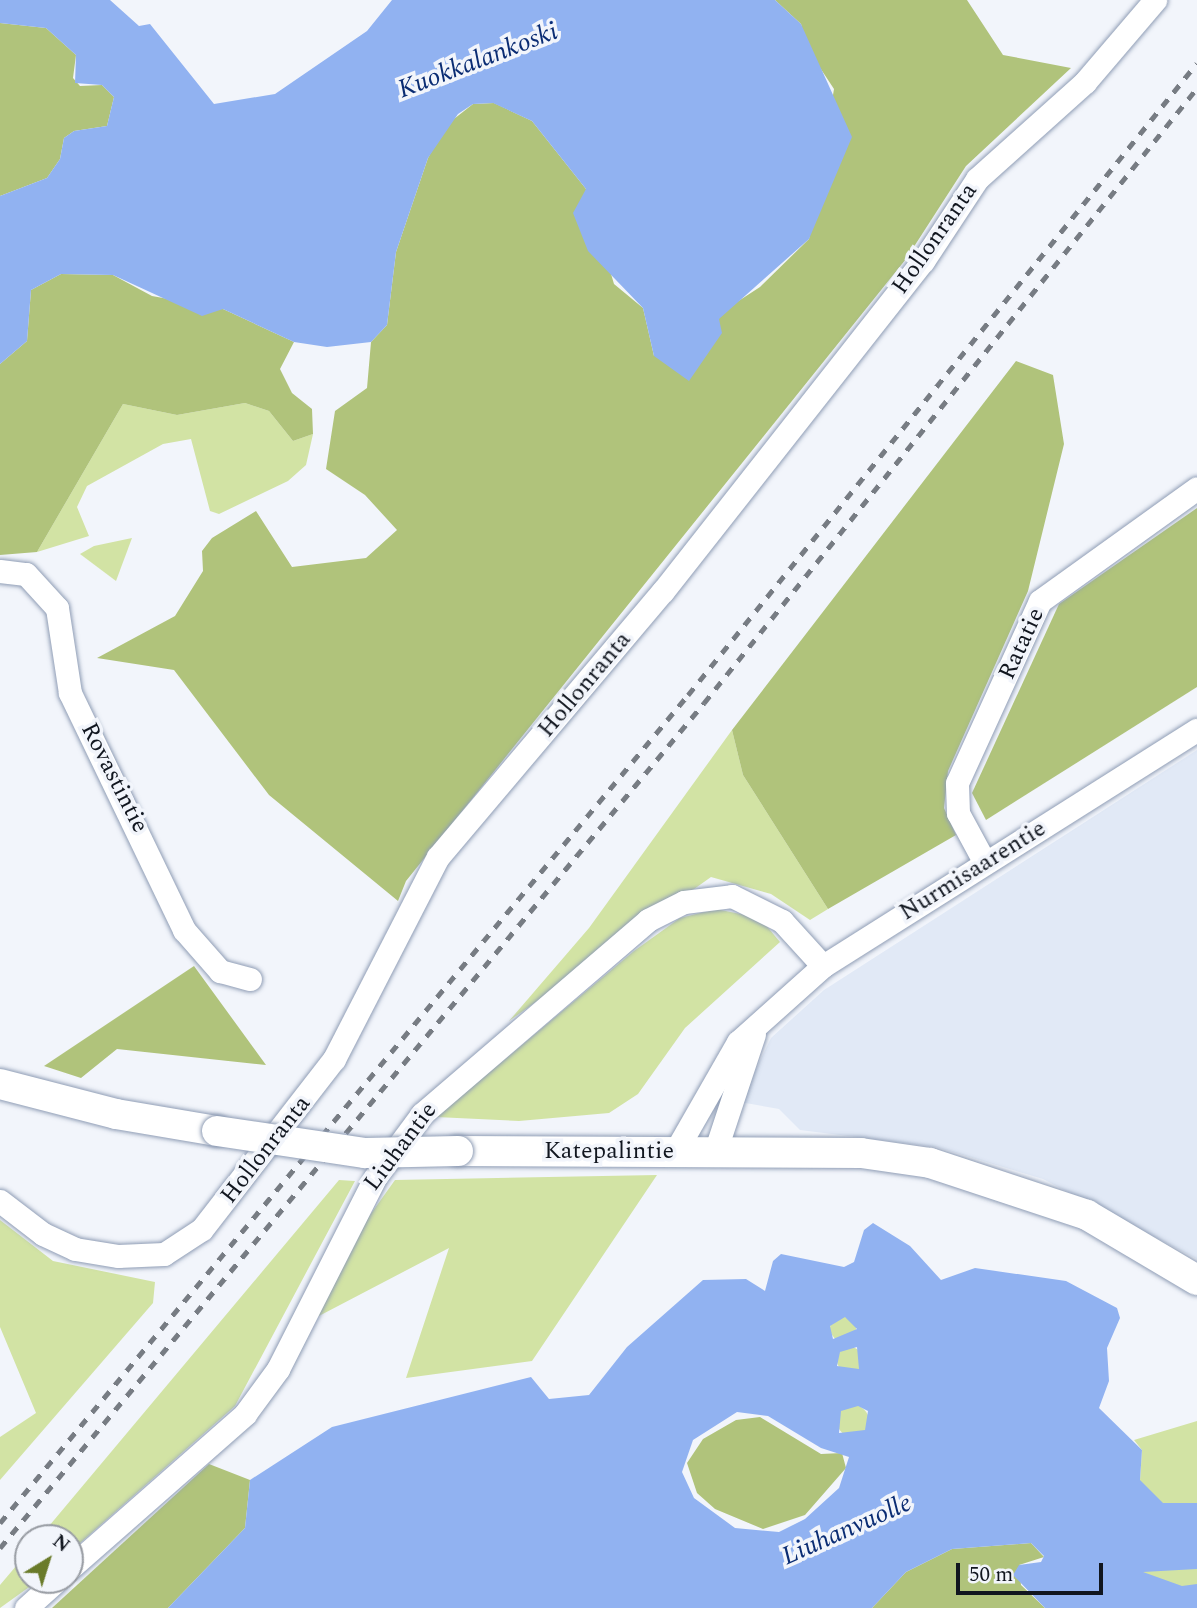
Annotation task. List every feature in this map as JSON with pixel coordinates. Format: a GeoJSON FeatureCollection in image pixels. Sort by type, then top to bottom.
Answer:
{"type":"FeatureCollection","features":[{"type":"Feature","properties":{"kind":"street","name":"Hollonranta"},"geometry":{"type":"LineString","coordinates":[[0,1200],[43,1234],[75,1249],[118,1256],[164,1254],[202,1229],[334,1059],[438,857],[663,591],[923,261],[977,179],[1085,82],[1155,0]]}},
{"type":"Feature","properties":{"kind":"street","name":"Ratatie"},"geometry":{"type":"LineString","coordinates":[[985,863],[958,813],[957,783],[1041,601],[1197,488]]}},
{"type":"Feature","properties":{"kind":"street","name":"Rovastintie"},"geometry":{"type":"LineString","coordinates":[[0,571],[26,574],[57,608],[70,693],[184,930],[220,971],[250,979]]}},
{"type":"Feature","properties":{"kind":"street","name":"Nurmisaarentie"},"geometry":{"type":"LineString","coordinates":[[675,1152],[694,1110],[757,1021],[823,966],[1197,730]]}},
{"type":"Feature","properties":{"kind":"street","name":"Liuhantie"},"geometry":{"type":"LineString","coordinates":[[84,1556],[245,1414],[278,1369],[376,1176],[422,1114],[648,920],[684,902],[732,896],[782,921],[823,966]]}},
{"type":"Feature","properties":{"kind":"street"},"geometry":{"type":"LineString","coordinates":[[715,1152],[757,1021]]}},
{"type":"Feature","properties":{"kind":"street","name":"Katepalintie"},"geometry":{"type":"LineString","coordinates":[[0,1084],[116,1114],[365,1153],[861,1153],[930,1163],[1087,1215],[1197,1280]]}},
{"type":"Feature","properties":{"kind":"street"},"geometry":{"type":"LineString","coordinates":[[26,1608],[42,1594]]}},
{"type":"Feature","properties":{"kind":"shaded area"},"geometry":{"type":"Polygon","coordinates":[[[1197,750],[1197,1259],[1043,1179],[936,1147],[800,1130],[779,1109],[740,1102],[771,1038],[824,990],[1197,750]]]}},
{"type":"Feature","properties":{"kind":"green space"},"geometry":{"type":"Polygon","coordinates":[[[775,0],[967,0],[1003,55],[1071,68],[966,166],[906,259],[406,881],[398,901],[269,795],[174,670],[97,658],[175,616],[203,571],[202,551],[212,538],[256,511],[292,567],[366,558],[397,530],[365,495],[326,469],[335,411],[367,388],[371,342],[387,325],[396,252],[428,158],[445,126],[473,104],[494,103],[532,121],[586,189],[614,284],[643,308],[654,356],[760,287],[809,239],[834,89],[807,48],[801,24],[775,0]]]}},
{"type":"Feature","properties":{"kind":"green space"},"geometry":{"type":"Polygon","coordinates":[[[0,23],[46,28],[76,55],[73,78],[80,86],[102,85],[114,97],[107,126],[74,131],[64,138],[60,159],[47,178],[0,196],[0,23]]]}},
{"type":"Feature","properties":{"kind":"green space"},"geometry":{"type":"Polygon","coordinates":[[[61,274],[113,275],[152,296],[223,309],[294,342],[280,369],[292,393],[312,409],[313,434],[293,441],[269,411],[245,403],[177,415],[123,404],[37,552],[0,555],[0,364],[27,341],[31,290],[61,274]]]}},
{"type":"Feature","properties":{"kind":"green space"},"geometry":{"type":"Polygon","coordinates":[[[1016,361],[1053,375],[1064,444],[1028,591],[948,771],[944,808],[956,835],[828,909],[743,775],[732,730],[1016,361]]]}},
{"type":"Feature","properties":{"kind":"green space"},"geometry":{"type":"Polygon","coordinates":[[[245,403],[269,411],[293,441],[313,434],[306,465],[288,481],[219,514],[210,511],[191,439],[163,444],[87,486],[77,507],[89,536],[37,552],[123,404],[177,415],[245,403]]]}},
{"type":"Feature","properties":{"kind":"green space"},"geometry":{"type":"Polygon","coordinates":[[[1197,508],[1197,687],[986,820],[972,793],[1059,604],[1197,508]]]}},
{"type":"Feature","properties":{"kind":"green space"},"geometry":{"type":"Polygon","coordinates":[[[132,538],[116,581],[80,554],[94,546],[132,538]]]}},
{"type":"Feature","properties":{"kind":"green space"},"geometry":{"type":"Polygon","coordinates":[[[732,730],[743,775],[828,909],[810,920],[771,894],[711,877],[509,1021],[589,928],[732,730]]]}},
{"type":"Feature","properties":{"kind":"green space"},"geometry":{"type":"Polygon","coordinates":[[[716,909],[760,918],[780,942],[685,1028],[638,1094],[609,1113],[519,1121],[436,1117],[634,951],[680,918],[716,909]]]}},
{"type":"Feature","properties":{"kind":"green space"},"geometry":{"type":"Polygon","coordinates":[[[194,966],[266,1065],[117,1049],[81,1078],[44,1066],[194,966]]]}},
{"type":"Feature","properties":{"kind":"green space"},"geometry":{"type":"Polygon","coordinates":[[[657,1175],[532,1361],[406,1378],[449,1248],[317,1317],[365,1222],[395,1180],[657,1175]]]}},
{"type":"Feature","properties":{"kind":"green space"},"geometry":{"type":"Polygon","coordinates":[[[339,1180],[355,1181],[235,1406],[84,1540],[84,1524],[51,1524],[339,1180]]]}},
{"type":"Feature","properties":{"kind":"green space"},"geometry":{"type":"Polygon","coordinates":[[[0,1220],[53,1261],[155,1282],[153,1303],[0,1480],[0,1437],[36,1413],[0,1327],[0,1220]]]}},
{"type":"Feature","properties":{"kind":"green space"},"geometry":{"type":"Polygon","coordinates":[[[843,1315],[852,1319],[856,1328],[852,1337],[843,1341],[834,1337],[830,1328],[834,1319],[843,1315]]]}},
{"type":"Feature","properties":{"kind":"green space"},"geometry":{"type":"Polygon","coordinates":[[[850,1347],[859,1351],[863,1360],[859,1369],[850,1373],[841,1369],[837,1360],[841,1351],[850,1347]]]}},
{"type":"Feature","properties":{"kind":"green space"},"geometry":{"type":"Polygon","coordinates":[[[853,1405],[864,1410],[869,1421],[864,1432],[853,1437],[842,1432],[837,1421],[842,1410],[853,1405]]]}},
{"type":"Feature","properties":{"kind":"green space"},"geometry":{"type":"Polygon","coordinates":[[[760,1417],[821,1454],[842,1453],[846,1468],[805,1515],[763,1529],[715,1509],[697,1493],[687,1463],[703,1439],[736,1420],[760,1417]]]}},
{"type":"Feature","properties":{"kind":"green space"},"geometry":{"type":"Polygon","coordinates":[[[1197,1421],[1197,1608],[1120,1565],[1140,1480],[1142,1450],[1134,1440],[1197,1421]]]}},
{"type":"Feature","properties":{"kind":"green space"},"geometry":{"type":"Polygon","coordinates":[[[209,1464],[250,1480],[245,1528],[168,1608],[52,1608],[67,1594],[84,1594],[84,1579],[209,1464]]]}},
{"type":"Feature","properties":{"kind":"green space"},"geometry":{"type":"Polygon","coordinates":[[[1031,1543],[1044,1557],[1019,1565],[1021,1585],[1045,1608],[872,1608],[906,1572],[952,1549],[1031,1543]]]}},
{"type":"Feature","properties":{"kind":"green space"},"geometry":{"type":"Polygon","coordinates":[[[14,1568],[14,1594],[20,1594],[0,1608],[0,1585],[14,1568]]]}},
{"type":"Feature","properties":{"kind":"water","name":"Kuokkalankoski"},"geometry":{"type":"Polygon","coordinates":[[[0,0],[110,0],[139,26],[150,24],[214,104],[275,94],[367,31],[392,0],[775,0],[801,24],[852,137],[809,239],[719,319],[722,333],[689,381],[654,356],[643,308],[588,251],[573,213],[586,189],[532,121],[493,103],[473,104],[458,114],[428,158],[396,252],[387,325],[371,342],[327,347],[294,342],[223,309],[202,316],[113,275],[61,274],[31,290],[27,341],[0,364],[0,196],[47,178],[60,159],[64,138],[74,131],[107,126],[114,97],[102,85],[75,83],[76,55],[46,28],[0,23],[0,0]]]}},
{"type":"Feature","properties":{"kind":"water","name":"Liuhanvuolle"},"geometry":{"type":"Polygon","coordinates":[[[873,1223],[910,1246],[941,1280],[975,1268],[1066,1281],[1117,1308],[1120,1318],[1107,1348],[1109,1381],[1099,1408],[1142,1450],[1140,1480],[1163,1503],[1197,1503],[1197,1569],[1143,1572],[1182,1586],[1197,1584],[1197,1608],[1045,1608],[1013,1575],[1019,1565],[1041,1562],[1044,1556],[1031,1543],[952,1549],[906,1572],[872,1608],[168,1608],[245,1528],[250,1480],[332,1427],[531,1377],[549,1399],[589,1395],[627,1347],[703,1280],[746,1279],[765,1291],[773,1261],[781,1254],[844,1267],[854,1262],[864,1230],[873,1223]],[[845,1317],[830,1326],[833,1339],[857,1329],[845,1317]],[[857,1347],[840,1352],[837,1366],[859,1369],[857,1347]],[[858,1406],[841,1411],[839,1433],[865,1430],[868,1411],[858,1406]],[[737,1412],[693,1440],[682,1472],[694,1498],[735,1528],[779,1532],[805,1519],[839,1488],[849,1457],[821,1448],[768,1416],[737,1412]]]}},
{"type":"Feature","properties":{"kind":"railway"},"geometry":{"type":"LineString","coordinates":[[0,1523],[688,695],[1197,63]]}},
{"type":"Feature","properties":{"kind":"railway"},"geometry":{"type":"LineString","coordinates":[[0,1548],[704,703],[1197,88]]}}]}
